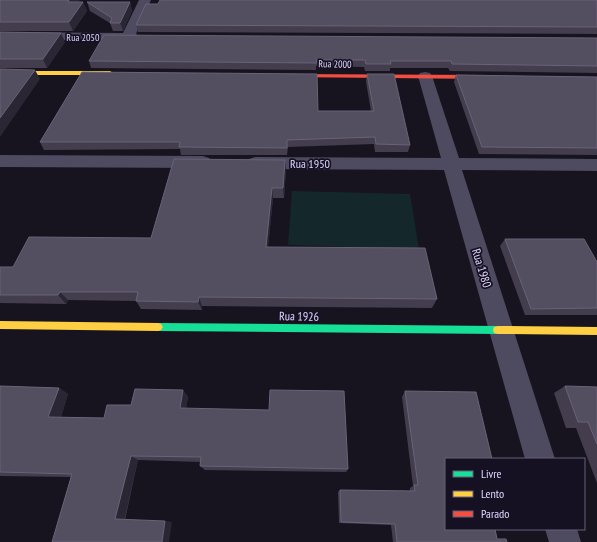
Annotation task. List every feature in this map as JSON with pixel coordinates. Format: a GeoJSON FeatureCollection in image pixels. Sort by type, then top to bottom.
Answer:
{"type":"FeatureCollection","features":[{"type":"Feature","properties":{"kind":"street"},"geometry":{"type":"LineString","coordinates":[[128,37],[146,0]]}},
{"type":"Feature","properties":{"kind":"street","name":"Rua 2050"},"geometry":{"type":"LineString","coordinates":[[0,36],[144,37]]}},
{"type":"Feature","properties":{"kind":"street"},"geometry":{"type":"LineString","coordinates":[[0,72],[118,74]]}},
{"type":"Feature","properties":{"kind":"street","name":"Rua 2000"},"geometry":{"type":"LineString","coordinates":[[275,75],[497,77]]}},
{"type":"Feature","properties":{"kind":"street","name":"Rua 1980"},"geometry":{"type":"LineString","coordinates":[[424,76],[540,458]]}},
{"type":"Feature","properties":{"kind":"street","name":"Rua 1950"},"geometry":{"type":"LineString","coordinates":[[0,161],[597,165]]}},
{"type":"Feature","properties":{"kind":"street","name":"Rua 1926"},"geometry":{"type":"LineString","coordinates":[[0,325],[597,331]]}},
{"type":"Feature","properties":{"kind":"street"},"geometry":{"type":"LineString","coordinates":[[561,530],[565,542]]}},
{"type":"Feature","properties":{"kind":"green space"},"geometry":{"type":"Polygon","coordinates":[[[292,191],[410,194],[419,249],[288,245],[292,191]]]}},
{"type":"Feature","properties":{"kind":"building"},"geometry":{"type":"Polygon","coordinates":[[[0,0],[69,0],[68,2],[83,2],[69,22],[0,22],[0,0]]]}},
{"type":"Feature","properties":{"kind":"building"},"geometry":{"type":"Polygon","coordinates":[[[160,0],[597,0],[597,27],[136,25],[146,4],[158,4],[160,0]]]}},
{"type":"Feature","properties":{"kind":"building"},"geometry":{"type":"Polygon","coordinates":[[[87,2],[130,2],[120,23],[110,23],[112,18],[87,2]]]}},
{"type":"Feature","properties":{"kind":"building"},"geometry":{"type":"Polygon","coordinates":[[[0,32],[61,33],[43,59],[0,59],[0,32]]]}},
{"type":"Feature","properties":{"kind":"building"},"geometry":{"type":"Polygon","coordinates":[[[104,35],[597,38],[597,66],[452,64],[451,61],[390,61],[391,64],[366,64],[365,60],[316,60],[317,63],[89,61],[104,35]]]}},
{"type":"Feature","properties":{"kind":"building"},"geometry":{"type":"Polygon","coordinates":[[[0,69],[35,70],[0,118],[0,69]]]}},
{"type":"Feature","properties":{"kind":"building"},"geometry":{"type":"Polygon","coordinates":[[[82,72],[317,74],[318,111],[374,111],[367,74],[394,74],[410,145],[376,144],[375,137],[287,140],[287,148],[179,147],[180,142],[40,142],[82,72]]]}},
{"type":"Feature","properties":{"kind":"building"},"geometry":{"type":"Polygon","coordinates":[[[456,75],[597,77],[597,148],[482,147],[456,75]]]}},
{"type":"Feature","properties":{"kind":"building"},"geometry":{"type":"Polygon","coordinates":[[[174,159],[285,160],[283,188],[272,188],[266,247],[425,248],[437,299],[199,297],[198,302],[136,301],[138,292],[60,292],[58,295],[0,295],[0,267],[13,267],[29,237],[151,238],[174,159]]]}},
{"type":"Feature","properties":{"kind":"building"},"geometry":{"type":"Polygon","coordinates":[[[505,239],[584,239],[597,262],[597,308],[531,309],[505,239]]]}},
{"type":"Feature","properties":{"kind":"building"},"geometry":{"type":"Polygon","coordinates":[[[0,386],[59,388],[48,417],[104,418],[107,405],[131,405],[135,389],[183,390],[180,408],[269,410],[270,390],[344,391],[348,469],[200,466],[201,457],[131,456],[115,519],[165,521],[162,542],[52,542],[72,474],[0,472],[0,386]]]}},
{"type":"Feature","properties":{"kind":"building"},"geometry":{"type":"Polygon","coordinates":[[[565,386],[597,387],[597,444],[588,422],[578,422],[565,386]]]}},
{"type":"Feature","properties":{"kind":"building"},"geometry":{"type":"Polygon","coordinates":[[[405,391],[476,392],[492,458],[445,458],[445,530],[495,530],[497,539],[506,539],[507,542],[397,542],[395,524],[341,522],[340,490],[415,491],[414,485],[418,485],[405,391]]]}},
{"type":"Feature","properties":{"kind":"traffic: fast"},"geometry":{"type":"LineString","coordinates":[[158,327],[498,330]]}},
{"type":"Feature","properties":{"kind":"traffic: slow"},"geometry":{"type":"LineString","coordinates":[[0,73],[110,73]]}},
{"type":"Feature","properties":{"kind":"traffic: slow"},"geometry":{"type":"LineString","coordinates":[[0,325],[158,327]]}},
{"type":"Feature","properties":{"kind":"traffic: slow"},"geometry":{"type":"LineString","coordinates":[[498,330],[597,331]]}},
{"type":"Feature","properties":{"kind":"traffic: jam"},"geometry":{"type":"LineString","coordinates":[[286,75],[486,77]]}}]}
